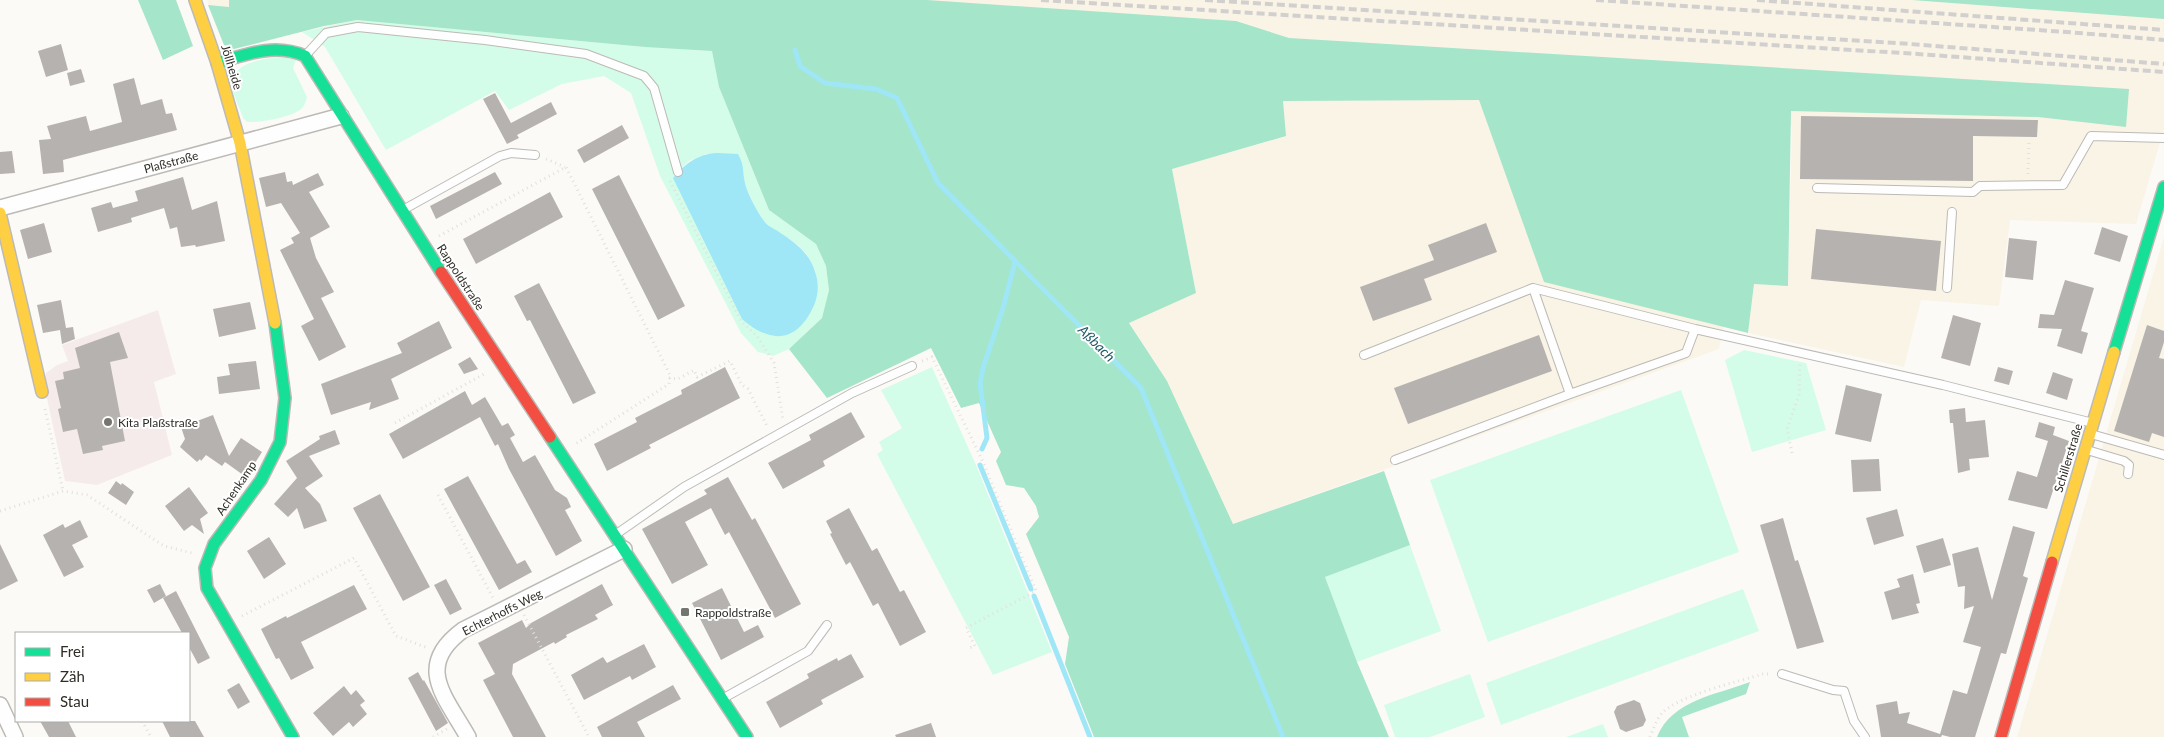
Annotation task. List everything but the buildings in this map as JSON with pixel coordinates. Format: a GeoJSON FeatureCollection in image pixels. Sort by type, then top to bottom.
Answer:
{"type":"FeatureCollection","features":[{"type":"Feature","properties":{"kind":"street","name":"Jöllheide"},"geometry":{"type":"LineString","coordinates":[[196,0],[218,63],[240,143]]}},
{"type":"Feature","properties":{"kind":"street"},"geometry":{"type":"LineString","coordinates":[[218,63],[276,48],[294,50],[305,56]]}},
{"type":"Feature","properties":{"kind":"street","name":"Rappoldstraße"},"geometry":{"type":"LineString","coordinates":[[305,56],[341,116],[424,244],[747,737]]}},
{"type":"Feature","properties":{"kind":"street","name":"Plaßstraße"},"geometry":{"type":"LineString","coordinates":[[0,208],[341,116]]}},
{"type":"Feature","properties":{"kind":"street","name":"Achenkamp"},"geometry":{"type":"LineString","coordinates":[[240,143],[279,342],[285,398],[280,442],[261,480],[214,544],[205,568],[207,588],[293,737]]}},
{"type":"Feature","properties":{"kind":"street","name":"Schillerstraße"},"geometry":{"type":"LineString","coordinates":[[2001,737],[2091,428],[2164,187]]}},
{"type":"Feature","properties":{"kind":"street"},"geometry":{"type":"LineString","coordinates":[[0,213],[42,392]]}},
{"type":"Feature","properties":{"kind":"street","name":"Echterhoffs Weg"},"geometry":{"type":"LineString","coordinates":[[440,653],[451,640],[464,630],[624,549]]}},
{"type":"Feature","properties":{"kind":"street"},"geometry":{"type":"LineString","coordinates":[[440,653],[435,670],[439,684],[468,737]]}},
{"type":"Feature","properties":{"kind":"street"},"geometry":{"type":"LineString","coordinates":[[0,705],[15,737]]}},
{"type":"Feature","properties":{"kind":"lane"},"geometry":{"type":"LineString","coordinates":[[305,56],[326,33],[358,27],[486,40],[586,54],[644,76],[654,88],[678,172]]}},
{"type":"Feature","properties":{"kind":"lane"},"geometry":{"type":"LineString","coordinates":[[1816,188],[1973,192],[1980,186],[2063,185],[2092,136],[2164,138]]}},
{"type":"Feature","properties":{"kind":"lane"},"geometry":{"type":"LineString","coordinates":[[402,210],[500,156],[511,153],[535,155]]}},
{"type":"Feature","properties":{"kind":"lane"},"geometry":{"type":"LineString","coordinates":[[1947,288],[1952,212]]}},
{"type":"Feature","properties":{"kind":"lane"},"geometry":{"type":"LineString","coordinates":[[1364,355],[1533,288],[1695,329],[1943,385],[2091,428],[2164,455]]}},
{"type":"Feature","properties":{"kind":"lane"},"geometry":{"type":"LineString","coordinates":[[1533,288],[1570,394]]}},
{"type":"Feature","properties":{"kind":"lane"},"geometry":{"type":"LineString","coordinates":[[1395,460],[1570,394],[1686,353],[1695,329]]}},
{"type":"Feature","properties":{"kind":"lane"},"geometry":{"type":"LineString","coordinates":[[615,535],[684,487],[852,393],[912,366]]}},
{"type":"Feature","properties":{"kind":"lane"},"geometry":{"type":"LineString","coordinates":[[2085,449],[2124,461],[2129,465],[2128,474]]}},
{"type":"Feature","properties":{"kind":"lane"},"geometry":{"type":"LineString","coordinates":[[722,699],[808,651],[827,625]]}},
{"type":"Feature","properties":{"kind":"lane"},"geometry":{"type":"LineString","coordinates":[[1782,674],[1833,690],[1844,691],[1854,721],[1865,737]]}},
{"type":"Feature","properties":{"kind":"path"},"geometry":{"type":"LineString","coordinates":[[2028,185],[2029,142]]}},
{"type":"Feature","properties":{"kind":"path"},"geometry":{"type":"LineString","coordinates":[[535,155],[566,167],[670,375],[669,384],[561,454]]}},
{"type":"Feature","properties":{"kind":"path"},"geometry":{"type":"LineString","coordinates":[[675,161],[669,168],[670,182],[740,321],[757,336],[774,363],[785,431]]}},
{"type":"Feature","properties":{"kind":"path"},"geometry":{"type":"LineString","coordinates":[[424,244],[566,167]]}},
{"type":"Feature","properties":{"kind":"path"},"geometry":{"type":"LineString","coordinates":[[1792,453],[1787,429],[1799,395],[1801,352]]}},
{"type":"Feature","properties":{"kind":"path"},"geometry":{"type":"LineString","coordinates":[[912,366],[932,357],[982,460],[1036,591],[966,628],[975,646],[969,648]]}},
{"type":"Feature","properties":{"kind":"path"},"geometry":{"type":"LineString","coordinates":[[670,378],[678,379],[694,370],[697,377],[730,361],[742,385],[748,389],[772,438]]}},
{"type":"Feature","properties":{"kind":"path"},"geometry":{"type":"LineString","coordinates":[[395,423],[502,364]]}},
{"type":"Feature","properties":{"kind":"path"},"geometry":{"type":"LineString","coordinates":[[42,392],[64,491]]}},
{"type":"Feature","properties":{"kind":"path"},"geometry":{"type":"LineString","coordinates":[[0,511],[64,491],[87,495],[164,546],[209,557]]}},
{"type":"Feature","properties":{"kind":"path"},"geometry":{"type":"LineString","coordinates":[[438,495],[501,612]]}},
{"type":"Feature","properties":{"kind":"path"},"geometry":{"type":"LineString","coordinates":[[228,624],[354,558],[396,636],[440,653]]}},
{"type":"Feature","properties":{"kind":"path"},"geometry":{"type":"LineString","coordinates":[[518,603],[589,737]]}},
{"type":"Feature","properties":{"kind":"path"},"geometry":{"type":"LineString","coordinates":[[1650,737],[1662,713],[1676,704],[1697,694],[1763,674],[1782,674]]}},
{"type":"Feature","properties":{"kind":"path"},"geometry":{"type":"LineString","coordinates":[[143,722],[151,737]]}},
{"type":"Feature","properties":{"kind":"shaded area"},"geometry":{"type":"Polygon","coordinates":[[[207,0],[2164,0],[2164,129],[2136,224],[2010,220],[1999,306],[1921,300],[1904,367],[1748,333],[1754,284],[1788,286],[1792,125],[1544,282],[1724,327],[1719,349],[1233,524],[1167,381],[1129,322],[1196,293],[1172,169],[1284,137],[324,26],[302,32],[224,45],[207,0]]]}},
{"type":"Feature","properties":{"kind":"shaded area"},"geometry":{"type":"Polygon","coordinates":[[[2164,237],[2164,737],[2017,737],[2164,237]]]}},
{"type":"Feature","properties":{"kind":"shaded area","name":"Kita Plaßstraße"},"geometry":{"type":"Polygon","coordinates":[[[158,310],[176,374],[154,382],[172,455],[97,485],[65,481],[44,385],[46,373],[57,365],[68,361],[62,345],[158,310]]]}},
{"type":"Feature","properties":{"kind":"green space"},"geometry":{"type":"Polygon","coordinates":[[[138,0],[176,0],[193,46],[163,60],[138,0]]]}},
{"type":"Feature","properties":{"kind":"green space"},"geometry":{"type":"Polygon","coordinates":[[[229,0],[927,0],[1236,21],[1289,38],[2129,89],[2126,127],[2038,117],[1791,111],[1788,286],[1754,284],[1748,333],[1544,282],[1479,100],[1283,101],[1286,136],[1172,169],[1196,293],[1129,323],[1167,381],[1233,524],[1384,471],[1410,545],[1325,577],[1357,662],[1389,737],[1094,737],[1065,664],[1069,637],[1026,534],[1039,517],[1036,506],[1024,488],[1006,485],[996,461],[1001,452],[979,403],[961,408],[931,348],[827,398],[789,349],[822,318],[829,290],[826,266],[816,244],[769,210],[719,87],[712,51],[645,47],[357,20],[324,26],[234,49],[224,45],[208,5],[229,7],[229,0]]]}},
{"type":"Feature","properties":{"kind":"green space"},"geometry":{"type":"Polygon","coordinates":[[[1912,0],[2164,0],[2164,19],[1912,0]]]}},
{"type":"Feature","properties":{"kind":"green space"},"geometry":{"type":"Polygon","coordinates":[[[357,20],[645,47],[712,51],[719,87],[769,210],[816,244],[826,266],[829,290],[822,318],[789,349],[773,356],[758,352],[741,333],[660,176],[631,93],[604,76],[562,84],[509,110],[495,91],[386,150],[325,47],[302,32],[357,20]],[[706,154],[689,161],[678,172],[795,331],[810,313],[814,302],[817,281],[814,270],[810,259],[802,249],[764,222],[746,188],[738,154],[706,154]]]}},
{"type":"Feature","properties":{"kind":"green space"},"geometry":{"type":"Polygon","coordinates":[[[284,57],[296,60],[293,68],[307,97],[304,106],[284,117],[247,122],[243,118],[233,92],[234,76],[238,70],[252,62],[284,57]]]}},
{"type":"Feature","properties":{"kind":"green space"},"geometry":{"type":"Polygon","coordinates":[[[1744,350],[1806,363],[1826,430],[1752,452],[1725,360],[1744,350]]]}},
{"type":"Feature","properties":{"kind":"green space"},"geometry":{"type":"Polygon","coordinates":[[[932,367],[976,465],[1052,652],[993,675],[877,454],[883,450],[879,442],[902,428],[881,390],[932,367]]]}},
{"type":"Feature","properties":{"kind":"green space"},"geometry":{"type":"Polygon","coordinates":[[[1681,390],[1739,552],[1488,642],[1430,480],[1681,390]]]}},
{"type":"Feature","properties":{"kind":"green space"},"geometry":{"type":"Polygon","coordinates":[[[1410,545],[1441,631],[1357,662],[1325,577],[1410,545]]]}},
{"type":"Feature","properties":{"kind":"green space"},"geometry":{"type":"Polygon","coordinates":[[[1743,589],[1759,631],[1501,725],[1486,683],[1743,589]]]}},
{"type":"Feature","properties":{"kind":"green space"},"geometry":{"type":"Polygon","coordinates":[[[1470,674],[1485,717],[1430,737],[1395,737],[1384,705],[1470,674]]]}},
{"type":"Feature","properties":{"kind":"green space"},"geometry":{"type":"Polygon","coordinates":[[[1750,682],[1746,694],[1682,717],[1689,737],[1657,737],[1673,715],[1684,707],[1696,700],[1750,682]]]}},
{"type":"Feature","properties":{"kind":"green space"},"geometry":{"type":"Polygon","coordinates":[[[1603,724],[1608,737],[1566,737],[1603,724]]]}},
{"type":"Feature","properties":{"kind":"water"},"geometry":{"type":"Polygon","coordinates":[[[717,153],[738,154],[746,187],[762,217],[767,224],[802,250],[814,268],[818,285],[814,305],[802,325],[786,335],[769,335],[742,319],[673,178],[682,168],[697,158],[717,153]]]}},
{"type":"Feature","properties":{"kind":"waterway","name":"Aßbach"},"geometry":{"type":"LineString","coordinates":[[795,50],[800,66],[825,83],[876,89],[897,98],[938,183],[1141,388],[1283,737]]}},
{"type":"Feature","properties":{"kind":"waterway"},"geometry":{"type":"LineString","coordinates":[[982,449],[987,438],[980,383],[1015,262]]}},
{"type":"Feature","properties":{"kind":"waterway"},"geometry":{"type":"LineString","coordinates":[[980,465],[1031,589]]}},
{"type":"Feature","properties":{"kind":"waterway"},"geometry":{"type":"LineString","coordinates":[[1034,596],[1090,737]]}},
{"type":"Feature","properties":{"kind":"railway"},"geometry":{"type":"LineString","coordinates":[[1041,0],[1918,54],[2164,72]]}},
{"type":"Feature","properties":{"kind":"railway"},"geometry":{"type":"LineString","coordinates":[[1205,0],[1910,44],[2164,64]]}},
{"type":"Feature","properties":{"kind":"railway"},"geometry":{"type":"LineString","coordinates":[[1596,0],[2164,40]]}},
{"type":"Feature","properties":{"kind":"railway"},"geometry":{"type":"LineString","coordinates":[[1757,0],[2164,30]]}},
{"type":"Feature","properties":{"kind":"traffic: fast"},"geometry":{"type":"LineString","coordinates":[[217,63],[250,53],[272,50],[283,50],[305,56],[441,272]]}},
{"type":"Feature","properties":{"kind":"traffic: fast"},"geometry":{"type":"LineString","coordinates":[[2114,352],[2164,187]]}},
{"type":"Feature","properties":{"kind":"traffic: fast"},"geometry":{"type":"LineString","coordinates":[[275,323],[285,398],[280,442],[261,480],[214,544],[205,568],[207,588],[293,737]]}},
{"type":"Feature","properties":{"kind":"traffic: fast"},"geometry":{"type":"LineString","coordinates":[[550,437],[747,737]]}},
{"type":"Feature","properties":{"kind":"traffic: slow"},"geometry":{"type":"LineString","coordinates":[[195,0],[217,63],[240,143],[275,323]]}},
{"type":"Feature","properties":{"kind":"traffic: slow"},"geometry":{"type":"LineString","coordinates":[[0,213],[42,392]]}},
{"type":"Feature","properties":{"kind":"traffic: slow"},"geometry":{"type":"LineString","coordinates":[[2052,562],[2114,352]]}},
{"type":"Feature","properties":{"kind":"traffic: jam"},"geometry":{"type":"LineString","coordinates":[[441,272],[550,437]]}},
{"type":"Feature","properties":{"kind":"traffic: jam"},"geometry":{"type":"LineString","coordinates":[[2001,737],[2052,562]]}},
{"type":"Feature","properties":{"kind":"place","name":"Kita Plaßstraße"},"geometry":{"type":"Point","coordinates":[108,422]}},
{"type":"Feature","properties":{"kind":"place","name":"Rappoldstraße"},"geometry":{"type":"Point","coordinates":[685,612]}}]}
